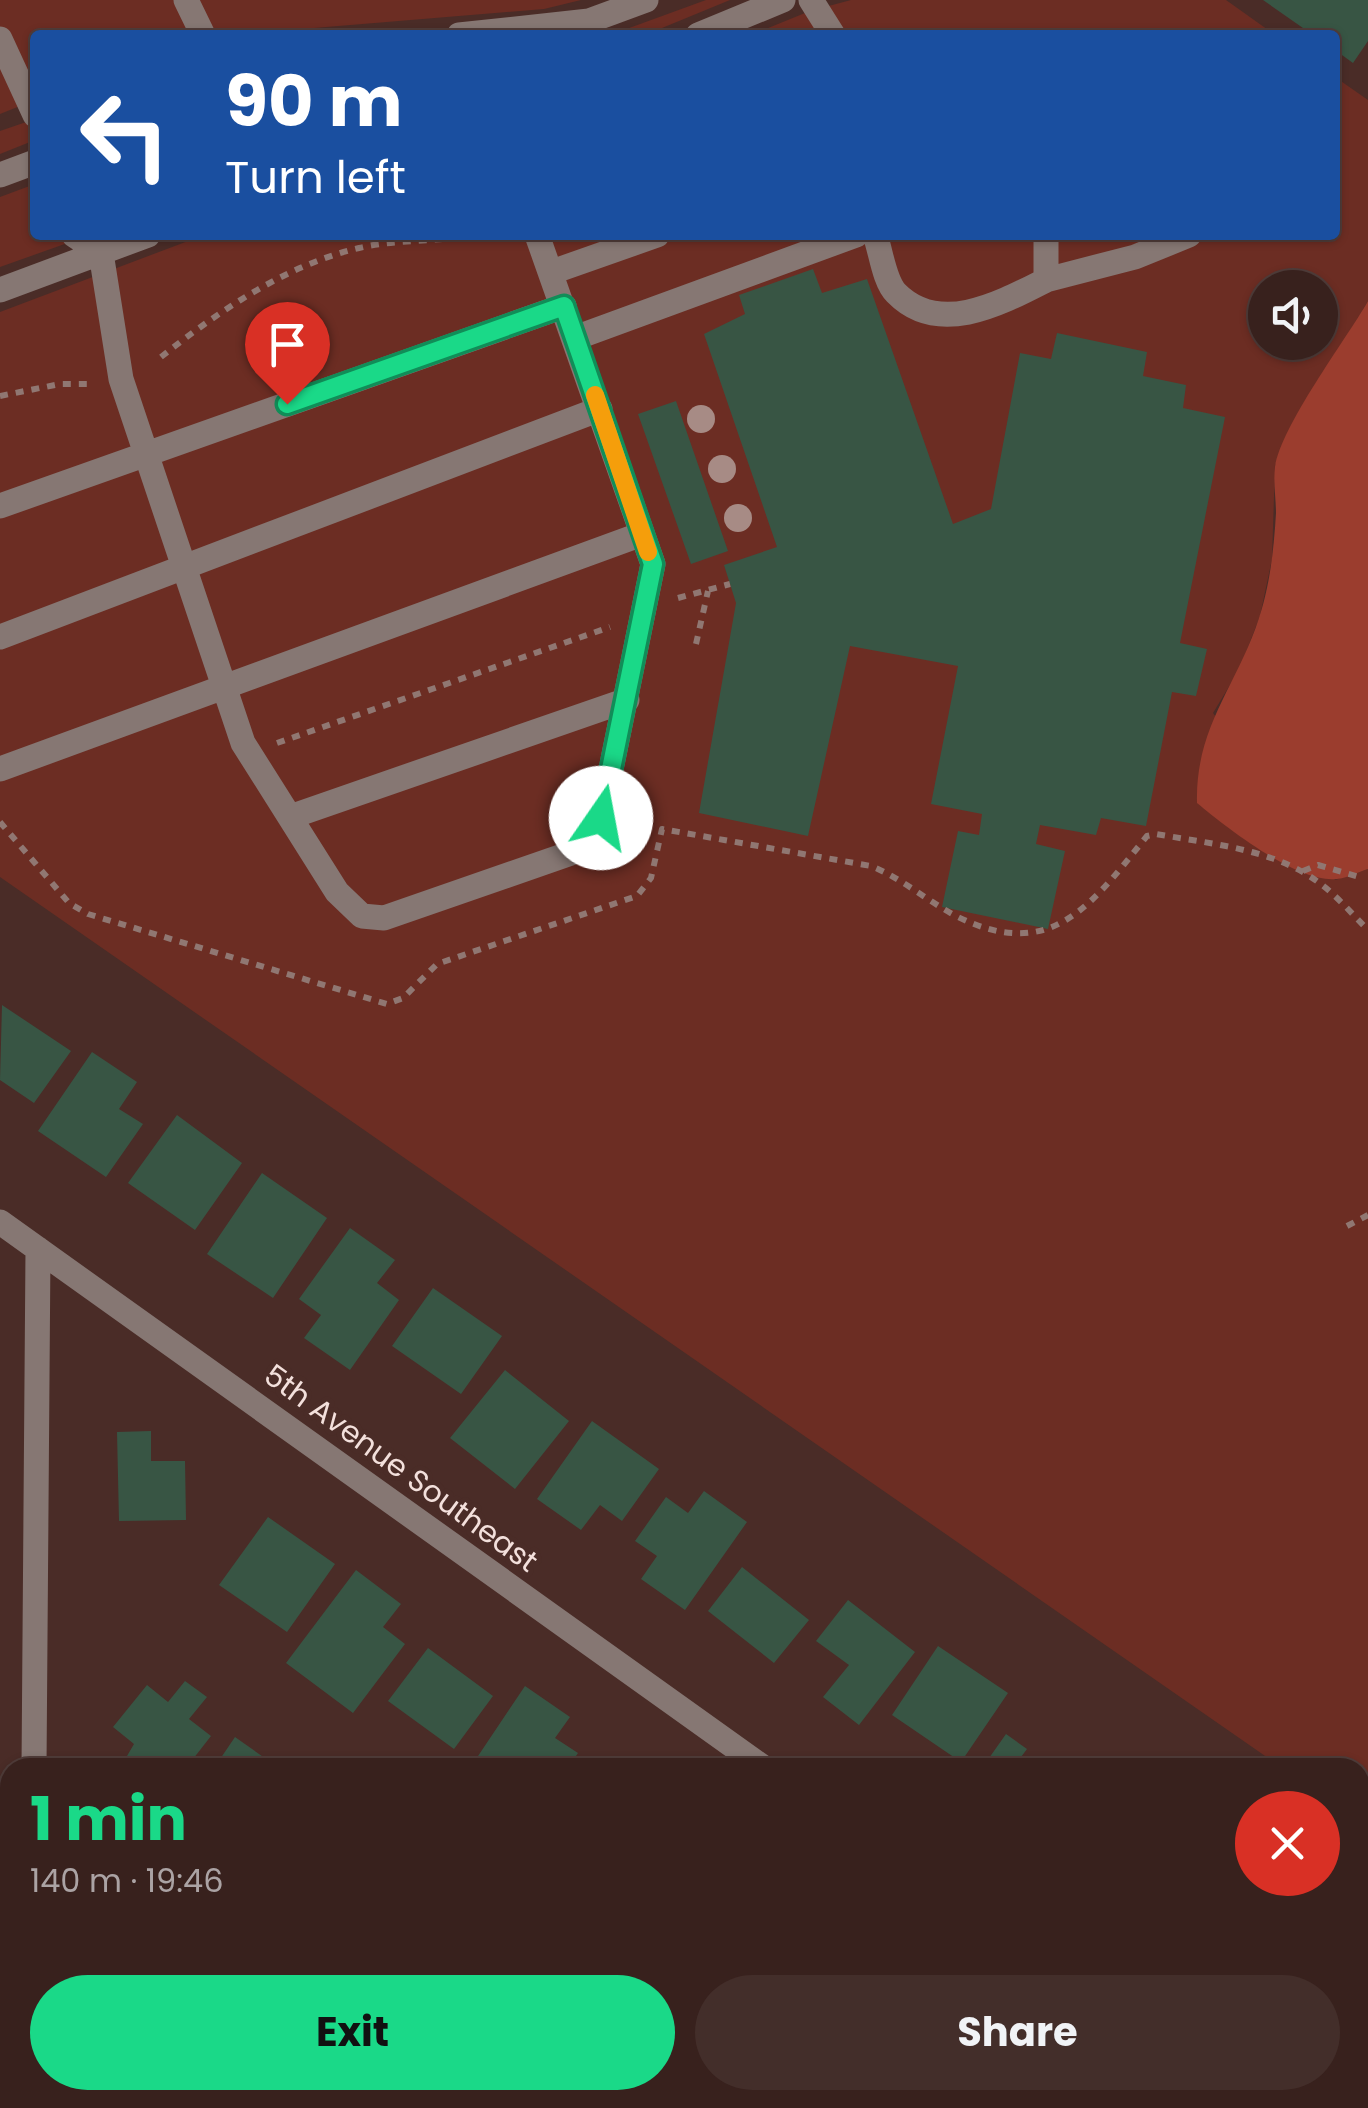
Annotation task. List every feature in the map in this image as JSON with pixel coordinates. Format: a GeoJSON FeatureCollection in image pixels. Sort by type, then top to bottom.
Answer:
{"type":"FeatureCollection","features":[{"type":"Feature","properties":{"kind":"street"},"geometry":{"type":"LineString","coordinates":[[186,0],[201,30]]}},
{"type":"Feature","properties":{"kind":"street"},"geometry":{"type":"LineString","coordinates":[[505,30],[589,21],[646,0]]}},
{"type":"Feature","properties":{"kind":"street"},"geometry":{"type":"LineString","coordinates":[[710,30],[782,0]]}},
{"type":"Feature","properties":{"kind":"street"},"geometry":{"type":"LineString","coordinates":[[811,0],[830,30]]}},
{"type":"Feature","properties":{"kind":"street"},"geometry":{"type":"LineString","coordinates":[[0,39],[30,105]]}},
{"type":"Feature","properties":{"kind":"street"},"geometry":{"type":"LineString","coordinates":[[0,176],[30,164]]}},
{"type":"Feature","properties":{"kind":"street"},"geometry":{"type":"LineString","coordinates":[[82,240],[101,253],[122,378],[182,571],[221,685],[250,754],[337,892],[362,916],[384,918],[577,852],[588,843],[601,818],[653,579],[600,408],[539,240]]}},
{"type":"Feature","properties":{"kind":"street"},"geometry":{"type":"LineString","coordinates":[[0,290],[135,240]]}},
{"type":"Feature","properties":{"kind":"street"},"geometry":{"type":"LineString","coordinates":[[552,272],[643,240]]}},
{"type":"Feature","properties":{"kind":"street"},"geometry":{"type":"LineString","coordinates":[[575,338],[842,240]]}},
{"type":"Feature","properties":{"kind":"street"},"geometry":{"type":"LineString","coordinates":[[876,240],[894,292],[930,314],[966,314],[1006,301],[1046,280],[1135,257],[1177,240]]}},
{"type":"Feature","properties":{"kind":"street"},"geometry":{"type":"LineString","coordinates":[[1046,240],[1046,280]]}},
{"type":"Feature","properties":{"kind":"street"},"geometry":{"type":"LineString","coordinates":[[0,506],[564,306]]}},
{"type":"Feature","properties":{"kind":"street"},"geometry":{"type":"LineString","coordinates":[[0,637],[182,571],[600,408]]}},
{"type":"Feature","properties":{"kind":"street"},"geometry":{"type":"LineString","coordinates":[[0,769],[221,685],[256,679],[642,534]]}},
{"type":"Feature","properties":{"kind":"street"},"geometry":{"type":"LineString","coordinates":[[290,818],[627,700]]}},
{"type":"Feature","properties":{"kind":"street","name":"5th Avenue Southeast"},"geometry":{"type":"LineString","coordinates":[[0,1222],[750,1758]]}},
{"type":"Feature","properties":{"kind":"street"},"geometry":{"type":"LineString","coordinates":[[34,1758],[38,1249]]}},
{"type":"Feature","properties":{"kind":"path"},"geometry":{"type":"LineString","coordinates":[[161,357],[222,314],[304,267],[360,248],[431,240]]}},
{"type":"Feature","properties":{"kind":"path"},"geometry":{"type":"LineString","coordinates":[[0,396],[60,384],[89,384]]}},
{"type":"Feature","properties":{"kind":"path"},"geometry":{"type":"LineString","coordinates":[[675,600],[730,584]]}},
{"type":"Feature","properties":{"kind":"path"},"geometry":{"type":"LineString","coordinates":[[696,644],[708,591]]}},
{"type":"Feature","properties":{"kind":"path"},"geometry":{"type":"LineString","coordinates":[[250,754],[620,623]]}},
{"type":"Feature","properties":{"kind":"path"},"geometry":{"type":"LineString","coordinates":[[0,822],[69,904],[88,914],[387,1004],[403,998],[437,964],[637,896],[650,878],[662,829],[871,866],[899,878],[959,917],[1018,936],[1064,924],[1147,836],[1156,834],[1264,856],[1302,872],[1368,930]]}},
{"type":"Feature","properties":{"kind":"path"},"geometry":{"type":"LineString","coordinates":[[1302,872],[1318,865],[1358,876]]}},
{"type":"Feature","properties":{"kind":"path"},"geometry":{"type":"LineString","coordinates":[[1347,1226],[1368,1215]]}},
{"type":"Feature","properties":{"kind":"shaded area"},"geometry":{"type":"Polygon","coordinates":[[[0,0],[581,0],[544,9],[290,30],[30,30],[30,102],[0,114],[0,0]]]}},
{"type":"Feature","properties":{"kind":"shaded area"},"geometry":{"type":"Polygon","coordinates":[[[706,0],[730,0],[657,30],[624,30],[706,0]]]}},
{"type":"Feature","properties":{"kind":"shaded area"},"geometry":{"type":"Polygon","coordinates":[[[851,0],[1226,0],[1268,30],[763,30],[851,0]]]}},
{"type":"Feature","properties":{"kind":"shaded area"},"geometry":{"type":"Polygon","coordinates":[[[1340,80],[1368,100],[1368,301],[1338,350],[1338,270],[1248,270],[1248,360],[1332,360],[1298,416],[1275,465],[1272,559],[1260,616],[1239,670],[1213,713],[1335,880],[1368,869],[1368,1758],[1268,1758],[0,877],[0,312],[191,240],[1340,240],[1340,80]]]}},
{"type":"Feature","properties":{"kind":"shaded area"},"geometry":{"type":"Polygon","coordinates":[[[30,121],[30,142],[0,154],[0,131],[30,121]]]}},
{"type":"Feature","properties":{"kind":"shaded area"},"geometry":{"type":"Polygon","coordinates":[[[30,186],[30,240],[76,240],[0,267],[0,197],[30,186]]]}},
{"type":"Feature","properties":{"kind":"shaded area"},"geometry":{"type":"Polygon","coordinates":[[[1368,301],[1368,869],[1341,878],[1321,878],[1263,852],[1197,803],[1198,776],[1210,729],[1250,642],[1269,580],[1276,513],[1274,473],[1280,450],[1331,360],[1338,360],[1338,348],[1368,301]]]}},
{"type":"Feature","properties":{"kind":"building"},"geometry":{"type":"Polygon","coordinates":[[[1263,0],[1368,0],[1368,41],[1353,63],[1340,54],[1340,30],[1306,30],[1263,0]]]}},
{"type":"Feature","properties":{"kind":"building"},"geometry":{"type":"Polygon","coordinates":[[[813,269],[822,293],[867,279],[953,524],[991,509],[1020,353],[1051,359],[1057,333],[1147,352],[1143,376],[1186,385],[1183,408],[1225,417],[1180,643],[1207,649],[1196,696],[1172,692],[1146,826],[1101,818],[1096,835],[1040,825],[1036,844],[1065,851],[1048,929],[942,907],[958,831],[979,835],[982,814],[931,804],[958,666],[850,646],[808,836],[699,813],[736,603],[724,565],[777,547],[704,334],[745,314],[739,295],[813,269]]]}},
{"type":"Feature","properties":{"kind":"building"},"geometry":{"type":"Polygon","coordinates":[[[676,401],[728,551],[691,564],[638,414],[676,401]]]}},
{"type":"Feature","properties":{"kind":"building"},"geometry":{"type":"Polygon","coordinates":[[[2,1005],[71,1051],[34,1103],[0,1080],[2,1005]]]}},
{"type":"Feature","properties":{"kind":"building"},"geometry":{"type":"Polygon","coordinates":[[[92,1052],[137,1082],[119,1109],[143,1124],[106,1177],[38,1131],[92,1052]]]}},
{"type":"Feature","properties":{"kind":"building"},"geometry":{"type":"Polygon","coordinates":[[[177,1115],[242,1163],[195,1230],[128,1183],[177,1115]]]}},
{"type":"Feature","properties":{"kind":"building"},"geometry":{"type":"Polygon","coordinates":[[[262,1173],[327,1218],[273,1298],[207,1254],[262,1173]]]}},
{"type":"Feature","properties":{"kind":"building"},"geometry":{"type":"Polygon","coordinates":[[[350,1228],[395,1260],[377,1283],[399,1300],[350,1370],[304,1338],[321,1315],[299,1299],[350,1228]]]}},
{"type":"Feature","properties":{"kind":"building"},"geometry":{"type":"Polygon","coordinates":[[[433,1288],[502,1336],[461,1394],[392,1346],[433,1288]]]}},
{"type":"Feature","properties":{"kind":"building"},"geometry":{"type":"Polygon","coordinates":[[[505,1370],[569,1421],[515,1489],[450,1438],[505,1370]]]}},
{"type":"Feature","properties":{"kind":"building"},"geometry":{"type":"Polygon","coordinates":[[[592,1421],[659,1469],[622,1521],[600,1505],[581,1530],[537,1499],[592,1421]]]}},
{"type":"Feature","properties":{"kind":"building"},"geometry":{"type":"Polygon","coordinates":[[[151,1431],[151,1461],[185,1461],[186,1520],[119,1521],[117,1432],[151,1431]]]}},
{"type":"Feature","properties":{"kind":"building"},"geometry":{"type":"Polygon","coordinates":[[[704,1491],[747,1522],[685,1610],[641,1579],[657,1556],[635,1541],[666,1497],[688,1513],[704,1491]]]}},
{"type":"Feature","properties":{"kind":"building"},"geometry":{"type":"Polygon","coordinates":[[[268,1517],[335,1564],[287,1632],[219,1585],[268,1517]]]}},
{"type":"Feature","properties":{"kind":"building"},"geometry":{"type":"Polygon","coordinates":[[[742,1567],[809,1620],[774,1663],[708,1611],[742,1567]]]}},
{"type":"Feature","properties":{"kind":"building"},"geometry":{"type":"Polygon","coordinates":[[[356,1570],[401,1604],[383,1627],[405,1644],[353,1713],[286,1663],[356,1570]]]}},
{"type":"Feature","properties":{"kind":"building"},"geometry":{"type":"Polygon","coordinates":[[[848,1600],[915,1652],[859,1725],[823,1697],[849,1665],[816,1641],[848,1600]]]}},
{"type":"Feature","properties":{"kind":"building"},"geometry":{"type":"Polygon","coordinates":[[[938,1646],[1008,1693],[964,1758],[955,1758],[892,1715],[938,1646]]]}},
{"type":"Feature","properties":{"kind":"building"},"geometry":{"type":"Polygon","coordinates":[[[428,1648],[493,1696],[454,1749],[388,1701],[428,1648]]]}},
{"type":"Feature","properties":{"kind":"building"},"geometry":{"type":"Polygon","coordinates":[[[185,1681],[207,1697],[189,1719],[211,1736],[194,1758],[126,1758],[134,1744],[113,1727],[147,1685],[168,1702],[185,1681]]]}},
{"type":"Feature","properties":{"kind":"building"},"geometry":{"type":"Polygon","coordinates":[[[525,1686],[570,1717],[555,1738],[578,1753],[575,1758],[477,1758],[525,1686]]]}},
{"type":"Feature","properties":{"kind":"building"},"geometry":{"type":"Polygon","coordinates":[[[1006,1734],[1027,1749],[1020,1758],[989,1758],[1006,1734]]]}},
{"type":"Feature","properties":{"kind":"building"},"geometry":{"type":"Polygon","coordinates":[[[235,1737],[265,1758],[221,1758],[235,1737]]]}},
{"type":"Feature","properties":{"kind":"slow traffic"},"geometry":{"type":"LineString","coordinates":[[595,395],[648,552]]}},
{"type":"Feature","properties":{"kind":"route"},"geometry":{"type":"LineString","coordinates":[[287,404],[564,306],[653,564],[653,579],[601,818]]}}]}
